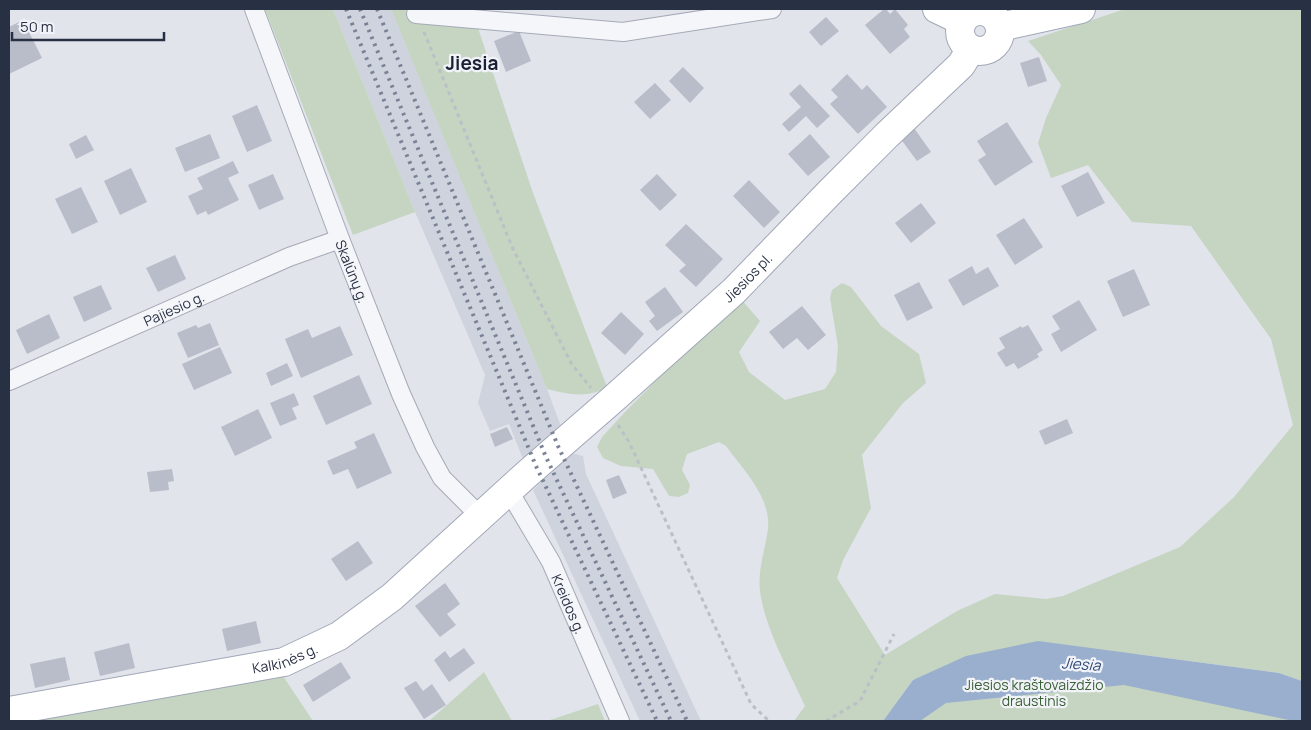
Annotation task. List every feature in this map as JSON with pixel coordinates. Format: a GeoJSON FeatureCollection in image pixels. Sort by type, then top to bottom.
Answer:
{"type":"FeatureCollection","features":[{"type":"Feature","properties":{"kind":"main road"},"geometry":{"type":"LineString","coordinates":[[937,9],[962,21]]}},
{"type":"Feature","properties":{"kind":"main road"},"geometry":{"type":"LineString","coordinates":[[1000,27],[1060,10]]}},
{"type":"Feature","properties":{"kind":"main road"},"geometry":{"type":"LineString","coordinates":[[983,11],[994,16],[1000,27],[1000,34],[994,45],[983,50],[966,45],[960,34],[962,21],[971,13],[983,11]]}},
{"type":"Feature","properties":{"kind":"main road","name":"Jiesios pl."},"geometry":{"type":"LineString","coordinates":[[509,491],[734,291],[862,160],[961,66],[971,48]]}},
{"type":"Feature","properties":{"kind":"main road","name":"Kalkinės g."},"geometry":{"type":"LineString","coordinates":[[9,711],[284,662],[339,636],[392,597],[509,491]]}},
{"type":"Feature","properties":{"kind":"street","name":"Skalūnų g."},"geometry":{"type":"LineString","coordinates":[[254,9],[340,240],[424,447],[442,478],[481,517]]}},
{"type":"Feature","properties":{"kind":"street"},"geometry":{"type":"LineString","coordinates":[[416,14],[623,32],[772,9]]}},
{"type":"Feature","properties":{"kind":"street","name":"Pajiesio g."},"geometry":{"type":"LineString","coordinates":[[9,381],[289,257],[340,240]]}},
{"type":"Feature","properties":{"kind":"street","name":"Kreidos g."},"geometry":{"type":"LineString","coordinates":[[509,491],[551,562],[620,721]]}},
{"type":"Feature","properties":{"kind":"path"},"geometry":{"type":"LineString","coordinates":[[416,14],[513,249],[571,363],[605,406],[629,442],[750,704],[769,721]]}},
{"type":"Feature","properties":{"kind":"path"},"geometry":{"type":"LineString","coordinates":[[826,721],[860,701],[894,634]]}},
{"type":"Feature","properties":{"kind":"shaded area"},"geometry":{"type":"Polygon","coordinates":[[[333,9],[391,9],[562,429],[523,459],[509,424],[490,431],[478,403],[485,375],[415,212],[333,9]]]}},
{"type":"Feature","properties":{"kind":"shaded area"},"geometry":{"type":"Polygon","coordinates":[[[572,453],[583,456],[586,474],[701,721],[640,721],[533,490],[572,453]]]}},
{"type":"Feature","properties":{"kind":"green space"},"geometry":{"type":"Polygon","coordinates":[[[265,9],[333,9],[415,212],[353,235],[265,9]]]}},
{"type":"Feature","properties":{"kind":"green space"},"geometry":{"type":"Polygon","coordinates":[[[391,9],[407,9],[411,15],[478,28],[533,193],[607,387],[600,391],[570,394],[547,389],[391,9]]]}},
{"type":"Feature","properties":{"kind":"green space"},"geometry":{"type":"Polygon","coordinates":[[[1125,9],[1302,9],[1302,681],[1279,673],[1137,654],[913,680],[883,721],[794,721],[805,706],[768,624],[764,610],[760,579],[761,563],[768,529],[768,517],[761,495],[748,474],[726,446],[719,442],[687,454],[682,470],[690,485],[688,493],[679,497],[669,496],[653,469],[621,466],[603,458],[597,447],[602,437],[625,412],[739,297],[760,321],[739,352],[749,372],[785,400],[825,389],[836,372],[838,346],[830,298],[832,290],[842,283],[851,287],[881,326],[919,354],[926,383],[903,403],[862,455],[871,508],[843,560],[837,578],[885,655],[957,611],[995,594],[1046,599],[1063,596],[1180,547],[1234,497],[1293,425],[1271,339],[1191,226],[1132,222],[1088,165],[1051,178],[1038,143],[1046,118],[1061,85],[1041,55],[1028,41],[1125,9]]]}},
{"type":"Feature","properties":{"kind":"green space","name":"Jiesios kraštovaizdžio draustinis"},"geometry":{"type":"Polygon","coordinates":[[[1025,663],[1302,711],[1302,721],[902,721],[1025,663]]]}},
{"type":"Feature","properties":{"kind":"green space"},"geometry":{"type":"Polygon","coordinates":[[[484,672],[512,721],[429,721],[484,672]]]}},
{"type":"Feature","properties":{"kind":"green space"},"geometry":{"type":"Polygon","coordinates":[[[281,673],[313,721],[14,721],[281,673]]]}},
{"type":"Feature","properties":{"kind":"green space"},"geometry":{"type":"Polygon","coordinates":[[[598,704],[605,721],[547,721],[598,704]]]}},
{"type":"Feature","properties":{"kind":"water"},"geometry":{"type":"Polygon","coordinates":[[[1038,641],[1279,673],[1302,681],[1302,721],[1293,721],[1124,685],[946,703],[920,721],[883,721],[913,680],[966,656],[1038,641]]]}},
{"type":"Feature","properties":{"kind":"building"},"geometry":{"type":"Polygon","coordinates":[[[884,9],[890,14],[895,9],[908,25],[904,29],[910,37],[890,54],[865,25],[884,9]]]}},
{"type":"Feature","properties":{"kind":"building"},"geometry":{"type":"Polygon","coordinates":[[[826,17],[839,31],[821,46],[809,32],[826,17]]]}},
{"type":"Feature","properties":{"kind":"building"},"geometry":{"type":"Polygon","coordinates":[[[23,20],[42,58],[9,74],[9,27],[23,20]]]}},
{"type":"Feature","properties":{"kind":"building"},"geometry":{"type":"Polygon","coordinates":[[[519,31],[531,61],[506,72],[494,41],[519,31]]]}},
{"type":"Feature","properties":{"kind":"building"},"geometry":{"type":"Polygon","coordinates":[[[1039,57],[1047,81],[1028,87],[1020,63],[1039,57]]]}},
{"type":"Feature","properties":{"kind":"building"},"geometry":{"type":"Polygon","coordinates":[[[683,67],[704,88],[690,103],[669,81],[683,67]]]}},
{"type":"Feature","properties":{"kind":"building"},"geometry":{"type":"Polygon","coordinates":[[[847,74],[862,90],[867,85],[887,107],[858,134],[830,104],[838,97],[831,90],[847,74]]]}},
{"type":"Feature","properties":{"kind":"building"},"geometry":{"type":"Polygon","coordinates":[[[655,83],[671,100],[650,119],[634,102],[655,83]]]}},
{"type":"Feature","properties":{"kind":"building"},"geometry":{"type":"Polygon","coordinates":[[[800,84],[830,116],[817,128],[806,116],[789,132],[782,124],[801,107],[789,94],[800,84]]]}},
{"type":"Feature","properties":{"kind":"building"},"geometry":{"type":"Polygon","coordinates":[[[257,105],[272,141],[247,152],[232,116],[257,105]]]}},
{"type":"Feature","properties":{"kind":"building"},"geometry":{"type":"Polygon","coordinates":[[[1007,122],[1033,162],[995,186],[978,160],[986,155],[977,141],[1007,122]]]}},
{"type":"Feature","properties":{"kind":"building"},"geometry":{"type":"Polygon","coordinates":[[[914,128],[931,152],[917,161],[900,138],[914,128]]]}},
{"type":"Feature","properties":{"kind":"building"},"geometry":{"type":"Polygon","coordinates":[[[210,134],[220,158],[185,172],[175,148],[210,134]]]}},
{"type":"Feature","properties":{"kind":"building"},"geometry":{"type":"Polygon","coordinates":[[[810,134],[830,157],[808,176],[788,154],[810,134]]]}},
{"type":"Feature","properties":{"kind":"building"},"geometry":{"type":"Polygon","coordinates":[[[86,135],[94,150],[76,159],[69,144],[86,135]]]}},
{"type":"Feature","properties":{"kind":"building"},"geometry":{"type":"Polygon","coordinates":[[[233,161],[239,173],[228,178],[239,200],[208,215],[206,211],[197,215],[188,196],[203,189],[197,178],[233,161]]]}},
{"type":"Feature","properties":{"kind":"building"},"geometry":{"type":"Polygon","coordinates":[[[131,168],[147,202],[120,215],[104,181],[131,168]]]}},
{"type":"Feature","properties":{"kind":"building"},"geometry":{"type":"Polygon","coordinates":[[[1088,172],[1105,203],[1077,217],[1061,186],[1088,172]]]}},
{"type":"Feature","properties":{"kind":"building"},"geometry":{"type":"Polygon","coordinates":[[[273,174],[284,199],[259,210],[248,185],[273,174]]]}},
{"type":"Feature","properties":{"kind":"building"},"geometry":{"type":"Polygon","coordinates":[[[657,174],[677,195],[660,211],[640,190],[657,174]]]}},
{"type":"Feature","properties":{"kind":"building"},"geometry":{"type":"Polygon","coordinates":[[[749,180],[780,212],[764,228],[733,196],[749,180]]]}},
{"type":"Feature","properties":{"kind":"building"},"geometry":{"type":"Polygon","coordinates":[[[81,187],[98,222],[72,234],[55,199],[81,187]]]}},
{"type":"Feature","properties":{"kind":"building"},"geometry":{"type":"Polygon","coordinates":[[[921,203],[936,223],[911,243],[895,223],[921,203]]]}},
{"type":"Feature","properties":{"kind":"building"},"geometry":{"type":"Polygon","coordinates":[[[1024,218],[1043,247],[1015,265],[996,235],[1024,218]]]}},
{"type":"Feature","properties":{"kind":"building"},"geometry":{"type":"Polygon","coordinates":[[[686,224],[723,259],[696,287],[679,271],[686,265],[665,245],[686,224]]]}},
{"type":"Feature","properties":{"kind":"building"},"geometry":{"type":"Polygon","coordinates":[[[175,255],[186,279],[158,292],[146,268],[175,255]]]}},
{"type":"Feature","properties":{"kind":"building"},"geometry":{"type":"Polygon","coordinates":[[[972,266],[976,274],[988,267],[999,286],[963,306],[948,280],[972,266]]]}},
{"type":"Feature","properties":{"kind":"building"},"geometry":{"type":"Polygon","coordinates":[[[1134,269],[1150,305],[1123,317],[1107,281],[1134,269]]]}},
{"type":"Feature","properties":{"kind":"building"},"geometry":{"type":"Polygon","coordinates":[[[919,282],[933,308],[907,321],[894,295],[919,282]]]}},
{"type":"Feature","properties":{"kind":"building"},"geometry":{"type":"Polygon","coordinates":[[[101,285],[112,309],[84,322],[73,297],[101,285]]]}},
{"type":"Feature","properties":{"kind":"building"},"geometry":{"type":"Polygon","coordinates":[[[665,287],[683,312],[657,331],[649,321],[655,316],[645,302],[665,287]]]}},
{"type":"Feature","properties":{"kind":"building"},"geometry":{"type":"Polygon","coordinates":[[[1079,300],[1097,330],[1061,352],[1051,334],[1060,329],[1052,316],[1079,300]]]}},
{"type":"Feature","properties":{"kind":"building"},"geometry":{"type":"Polygon","coordinates":[[[802,306],[826,335],[808,350],[797,338],[783,349],[769,332],[802,306]]]}},
{"type":"Feature","properties":{"kind":"building"},"geometry":{"type":"Polygon","coordinates":[[[621,312],[644,334],[625,355],[601,333],[621,312]]]}},
{"type":"Feature","properties":{"kind":"building"},"geometry":{"type":"Polygon","coordinates":[[[49,314],[60,338],[27,354],[16,330],[49,314]]]}},
{"type":"Feature","properties":{"kind":"building"},"geometry":{"type":"Polygon","coordinates":[[[210,323],[219,345],[188,358],[177,333],[196,325],[198,328],[210,323]]]}},
{"type":"Feature","properties":{"kind":"building"},"geometry":{"type":"Polygon","coordinates":[[[1028,325],[1043,350],[1037,354],[1039,357],[1018,369],[1014,363],[1006,367],[997,353],[1005,348],[999,338],[1021,326],[1022,328],[1028,325]]]}},
{"type":"Feature","properties":{"kind":"building"},"geometry":{"type":"Polygon","coordinates":[[[340,326],[353,355],[301,378],[285,339],[308,329],[312,338],[340,326]]]}},
{"type":"Feature","properties":{"kind":"building"},"geometry":{"type":"Polygon","coordinates":[[[220,347],[232,373],[194,390],[182,364],[220,347]]]}},
{"type":"Feature","properties":{"kind":"building"},"geometry":{"type":"Polygon","coordinates":[[[287,363],[293,376],[271,386],[266,373],[287,363]]]}},
{"type":"Feature","properties":{"kind":"building"},"geometry":{"type":"Polygon","coordinates":[[[359,375],[372,404],[326,425],[313,396],[359,375]]]}},
{"type":"Feature","properties":{"kind":"building"},"geometry":{"type":"Polygon","coordinates":[[[294,393],[299,405],[292,408],[297,419],[280,426],[270,403],[294,393]]]}},
{"type":"Feature","properties":{"kind":"building"},"geometry":{"type":"Polygon","coordinates":[[[258,409],[272,438],[235,456],[221,427],[258,409]]]}},
{"type":"Feature","properties":{"kind":"building"},"geometry":{"type":"Polygon","coordinates":[[[1067,419],[1073,433],[1045,445],[1039,431],[1067,419]]]}},
{"type":"Feature","properties":{"kind":"building"},"geometry":{"type":"Polygon","coordinates":[[[507,427],[513,439],[495,447],[490,434],[507,427]]]}},
{"type":"Feature","properties":{"kind":"building"},"geometry":{"type":"Polygon","coordinates":[[[374,433],[392,473],[357,489],[348,469],[333,475],[327,461],[357,448],[354,442],[374,433]]]}},
{"type":"Feature","properties":{"kind":"building"},"geometry":{"type":"Polygon","coordinates":[[[172,469],[174,481],[168,482],[169,490],[150,492],[147,472],[172,469]]]}},
{"type":"Feature","properties":{"kind":"building"},"geometry":{"type":"Polygon","coordinates":[[[619,475],[627,493],[613,499],[606,480],[619,475]]]}},
{"type":"Feature","properties":{"kind":"building"},"geometry":{"type":"Polygon","coordinates":[[[358,541],[373,563],[346,581],[331,559],[358,541]]]}},
{"type":"Feature","properties":{"kind":"building"},"geometry":{"type":"Polygon","coordinates":[[[445,583],[460,604],[447,614],[456,625],[440,637],[415,606],[445,583]]]}},
{"type":"Feature","properties":{"kind":"building"},"geometry":{"type":"Polygon","coordinates":[[[256,621],[261,643],[227,651],[222,629],[256,621]]]}},
{"type":"Feature","properties":{"kind":"building"},"geometry":{"type":"Polygon","coordinates":[[[129,643],[135,668],[100,676],[94,652],[129,643]]]}},
{"type":"Feature","properties":{"kind":"building"},"geometry":{"type":"Polygon","coordinates":[[[464,648],[475,663],[449,682],[434,660],[445,651],[450,658],[464,648]]]}},
{"type":"Feature","properties":{"kind":"building"},"geometry":{"type":"Polygon","coordinates":[[[65,657],[70,680],[35,688],[30,664],[65,657]]]}},
{"type":"Feature","properties":{"kind":"building"},"geometry":{"type":"Polygon","coordinates":[[[341,662],[351,678],[313,702],[303,685],[341,662]]]}},
{"type":"Feature","properties":{"kind":"building"},"geometry":{"type":"Polygon","coordinates":[[[416,681],[423,691],[432,684],[446,705],[424,719],[404,688],[416,681]]]}},
{"type":"Feature","properties":{"kind":"railway"},"geometry":{"type":"LineString","coordinates":[[346,9],[536,466],[657,721]]}},
{"type":"Feature","properties":{"kind":"railway"},"geometry":{"type":"LineString","coordinates":[[360,9],[546,457],[671,721]]}},
{"type":"Feature","properties":{"kind":"railway"},"geometry":{"type":"LineString","coordinates":[[377,9],[558,446],[687,721]]}},
{"type":"Feature","properties":{"kind":"district","name":"Jiesia"},"geometry":{"type":"Point","coordinates":[472,63]}}]}
